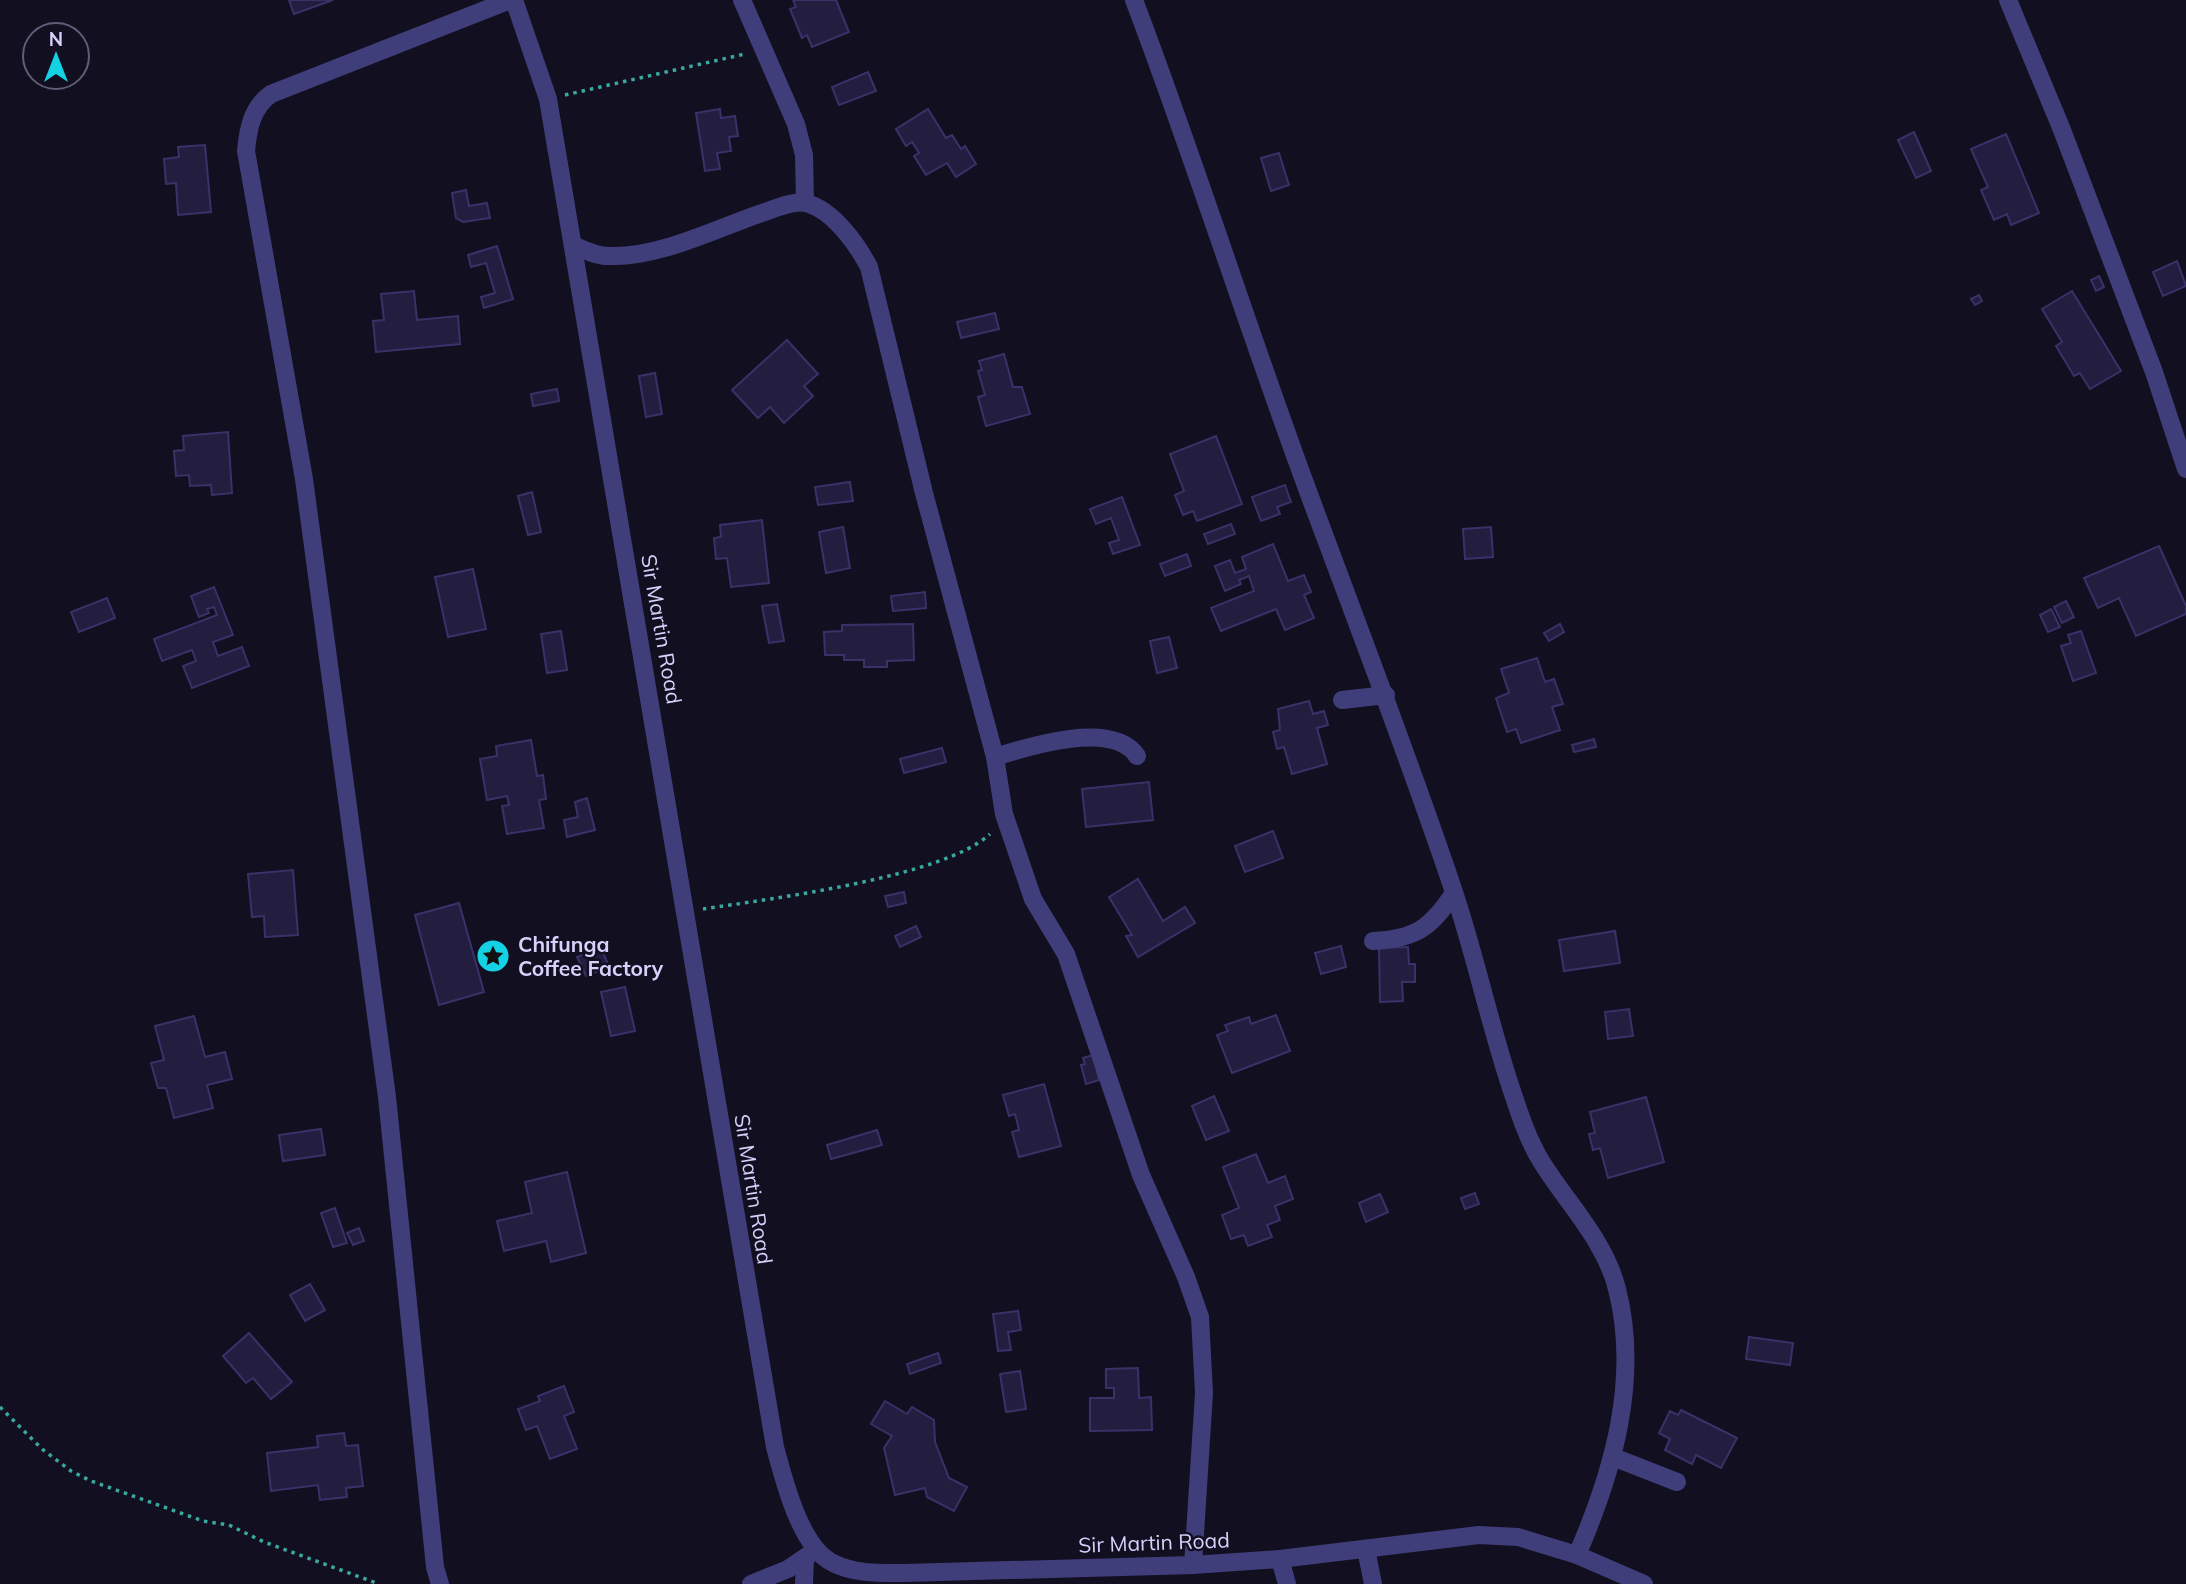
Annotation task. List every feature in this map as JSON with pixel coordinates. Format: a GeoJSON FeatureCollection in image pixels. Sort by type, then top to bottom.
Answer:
{"type":"FeatureCollection","features":[{"type":"Feature","properties":{"kind":"street","name":"Sir Martin Road"},"geometry":{"type":"LineString","coordinates":[[512,0],[548,99],[687,911],[775,1447],[791,1502],[811,1554],[871,1573],[1192,1565],[1280,1559],[1479,1535],[1518,1537],[1577,1555],[1644,1584]]}},
{"type":"Feature","properties":{"kind":"street"},"geometry":{"type":"LineString","coordinates":[[440,1584],[435,1567],[387,1097],[311,531],[289,387],[246,151],[249,125],[255,112],[271,94],[512,0]]}},
{"type":"Feature","properties":{"kind":"street"},"geometry":{"type":"LineString","coordinates":[[742,0],[801,142],[805,203]]}},
{"type":"Feature","properties":{"kind":"street"},"geometry":{"type":"LineString","coordinates":[[1134,0],[1308,492],[1386,695],[1454,893],[1523,1123],[1539,1158],[1590,1230],[1616,1286],[1624,1337],[1625,1386],[1613,1457],[1596,1512],[1577,1555]]}},
{"type":"Feature","properties":{"kind":"street"},"geometry":{"type":"LineString","coordinates":[[2008,0],[2139,334],[2186,469]]}},
{"type":"Feature","properties":{"kind":"street"},"geometry":{"type":"LineString","coordinates":[[573,245],[606,256],[622,256],[668,245],[779,207],[805,203],[827,215],[850,237],[869,267],[924,494],[995,757],[1004,814],[1037,907],[1066,954],[1132,1150],[1186,1277],[1200,1317],[1204,1393],[1192,1565]]}},
{"type":"Feature","properties":{"kind":"street"},"geometry":{"type":"LineString","coordinates":[[1342,700],[1386,695]]}},
{"type":"Feature","properties":{"kind":"street"},"geometry":{"type":"LineString","coordinates":[[995,757],[1045,742],[1108,738],[1129,745],[1137,756]]}},
{"type":"Feature","properties":{"kind":"street"},"geometry":{"type":"LineString","coordinates":[[1373,941],[1403,939],[1438,917],[1454,893]]}},
{"type":"Feature","properties":{"kind":"street"},"geometry":{"type":"LineString","coordinates":[[1613,1457],[1677,1482]]}},
{"type":"Feature","properties":{"kind":"street"},"geometry":{"type":"LineString","coordinates":[[1366,1549],[1373,1584]]}},
{"type":"Feature","properties":{"kind":"street"},"geometry":{"type":"LineString","coordinates":[[751,1584],[789,1569],[811,1554]]}},
{"type":"Feature","properties":{"kind":"street"},"geometry":{"type":"LineString","coordinates":[[804,1584],[811,1554]]}},
{"type":"Feature","properties":{"kind":"street"},"geometry":{"type":"LineString","coordinates":[[1280,1559],[1287,1584]]}},
{"type":"Feature","properties":{"kind":"path"},"geometry":{"type":"LineString","coordinates":[[548,99],[764,49]]}},
{"type":"Feature","properties":{"kind":"path"},"geometry":{"type":"LineString","coordinates":[[687,911],[772,898],[954,857],[990,835],[1004,814]]}},
{"type":"Feature","properties":{"kind":"path"},"geometry":{"type":"LineString","coordinates":[[0,1407],[42,1449],[71,1471],[91,1481],[203,1521],[229,1525],[264,1542],[379,1584]]}},
{"type":"Feature","properties":{"kind":"building"},"geometry":{"type":"Polygon","coordinates":[[[289,0],[333,0],[294,14],[289,0]]]}},
{"type":"Feature","properties":{"kind":"building"},"geometry":{"type":"Polygon","coordinates":[[[793,0],[836,0],[849,32],[812,47],[807,35],[802,38],[790,9],[796,7],[793,0]]]}},
{"type":"Feature","properties":{"kind":"building"},"geometry":{"type":"Polygon","coordinates":[[[868,72],[876,91],[839,105],[832,87],[868,72]]]}},
{"type":"Feature","properties":{"kind":"building"},"geometry":{"type":"Polygon","coordinates":[[[720,109],[721,118],[735,116],[738,136],[729,137],[731,151],[717,153],[720,169],[705,171],[696,113],[720,109]]]}},
{"type":"Feature","properties":{"kind":"building"},"geometry":{"type":"Polygon","coordinates":[[[928,109],[946,138],[952,135],[961,149],[965,146],[976,164],[956,177],[947,163],[926,175],[914,156],[919,153],[912,142],[906,146],[896,129],[928,109]]]}},
{"type":"Feature","properties":{"kind":"building"},"geometry":{"type":"Polygon","coordinates":[[[1914,132],[1931,171],[1916,178],[1898,140],[1914,132]]]}},
{"type":"Feature","properties":{"kind":"building"},"geometry":{"type":"Polygon","coordinates":[[[2006,134],[2039,213],[2011,225],[2007,214],[1994,220],[1981,190],[1988,187],[1971,149],[2006,134]]]}},
{"type":"Feature","properties":{"kind":"building"},"geometry":{"type":"Polygon","coordinates":[[[205,145],[211,212],[178,215],[176,183],[166,184],[164,159],[179,157],[178,147],[205,145]]]}},
{"type":"Feature","properties":{"kind":"building"},"geometry":{"type":"Polygon","coordinates":[[[1279,153],[1289,185],[1271,191],[1261,158],[1279,153]]]}},
{"type":"Feature","properties":{"kind":"building"},"geometry":{"type":"Polygon","coordinates":[[[466,190],[469,206],[487,203],[490,218],[463,222],[456,218],[452,193],[466,190]]]}},
{"type":"Feature","properties":{"kind":"building"},"geometry":{"type":"Polygon","coordinates":[[[497,246],[513,299],[484,308],[481,297],[495,293],[486,263],[471,267],[468,255],[497,246]]]}},
{"type":"Feature","properties":{"kind":"building"},"geometry":{"type":"Polygon","coordinates":[[[2177,261],[2186,286],[2163,296],[2153,272],[2177,261]]]}},
{"type":"Feature","properties":{"kind":"building"},"geometry":{"type":"Polygon","coordinates":[[[2099,276],[2104,287],[2096,291],[2091,280],[2099,276]]]}},
{"type":"Feature","properties":{"kind":"building"},"geometry":{"type":"Polygon","coordinates":[[[414,291],[417,320],[458,316],[460,344],[376,352],[373,321],[384,320],[381,294],[414,291]]]}},
{"type":"Feature","properties":{"kind":"building"},"geometry":{"type":"Polygon","coordinates":[[[2072,291],[2121,371],[2090,389],[2080,373],[2074,376],[2056,346],[2062,342],[2042,309],[2072,291]]]}},
{"type":"Feature","properties":{"kind":"building"},"geometry":{"type":"Polygon","coordinates":[[[1979,295],[1982,301],[1975,305],[1971,299],[1979,295]]]}},
{"type":"Feature","properties":{"kind":"building"},"geometry":{"type":"Polygon","coordinates":[[[995,313],[999,329],[961,338],[957,322],[995,313]]]}},
{"type":"Feature","properties":{"kind":"building"},"geometry":{"type":"Polygon","coordinates":[[[787,340],[818,374],[804,386],[813,396],[784,423],[770,407],[758,418],[732,390],[787,340]]]}},
{"type":"Feature","properties":{"kind":"building"},"geometry":{"type":"Polygon","coordinates":[[[1004,354],[1013,387],[1022,387],[1030,414],[986,426],[978,397],[985,395],[978,371],[982,370],[979,361],[1004,354]]]}},
{"type":"Feature","properties":{"kind":"building"},"geometry":{"type":"Polygon","coordinates":[[[655,373],[662,414],[646,417],[639,376],[655,373]]]}},
{"type":"Feature","properties":{"kind":"building"},"geometry":{"type":"Polygon","coordinates":[[[557,389],[559,401],[533,406],[531,394],[557,389]]]}},
{"type":"Feature","properties":{"kind":"building"},"geometry":{"type":"Polygon","coordinates":[[[228,432],[232,493],[212,495],[211,485],[190,486],[189,475],[176,476],[174,451],[184,450],[183,436],[228,432]]]}},
{"type":"Feature","properties":{"kind":"building"},"geometry":{"type":"Polygon","coordinates":[[[1216,436],[1242,504],[1197,521],[1193,511],[1183,515],[1175,495],[1184,491],[1170,454],[1216,436]]]}},
{"type":"Feature","properties":{"kind":"building"},"geometry":{"type":"Polygon","coordinates":[[[850,482],[853,501],[818,505],[815,487],[850,482]]]}},
{"type":"Feature","properties":{"kind":"building"},"geometry":{"type":"Polygon","coordinates":[[[1285,485],[1291,502],[1277,507],[1280,514],[1261,521],[1252,497],[1285,485]]]}},
{"type":"Feature","properties":{"kind":"building"},"geometry":{"type":"Polygon","coordinates":[[[532,492],[541,532],[528,535],[518,496],[532,492]]]}},
{"type":"Feature","properties":{"kind":"building"},"geometry":{"type":"Polygon","coordinates":[[[1122,497],[1140,545],[1113,554],[1109,543],[1119,540],[1111,518],[1096,524],[1090,509],[1122,497]]]}},
{"type":"Feature","properties":{"kind":"building"},"geometry":{"type":"Polygon","coordinates":[[[762,520],[769,583],[731,587],[727,558],[716,559],[714,538],[721,537],[720,525],[762,520]]]}},
{"type":"Feature","properties":{"kind":"building"},"geometry":{"type":"Polygon","coordinates":[[[1231,524],[1235,534],[1208,544],[1204,534],[1231,524]]]}},
{"type":"Feature","properties":{"kind":"building"},"geometry":{"type":"Polygon","coordinates":[[[843,527],[850,568],[826,573],[819,532],[843,527]]]}},
{"type":"Feature","properties":{"kind":"building"},"geometry":{"type":"Polygon","coordinates":[[[1491,527],[1493,557],[1465,559],[1463,529],[1491,527]]]}},
{"type":"Feature","properties":{"kind":"building"},"geometry":{"type":"Polygon","coordinates":[[[1273,544],[1288,581],[1304,575],[1311,592],[1304,595],[1314,618],[1285,630],[1276,609],[1221,631],[1211,608],[1254,591],[1249,576],[1239,580],[1241,584],[1225,591],[1215,566],[1230,560],[1235,573],[1246,569],[1242,557],[1273,544]]]}},
{"type":"Feature","properties":{"kind":"building"},"geometry":{"type":"Polygon","coordinates":[[[2159,546],[2186,606],[2186,614],[2136,636],[2119,598],[2098,608],[2084,578],[2159,546]]]}},
{"type":"Feature","properties":{"kind":"building"},"geometry":{"type":"Polygon","coordinates":[[[1187,554],[1191,566],[1165,576],[1160,564],[1187,554]]]}},
{"type":"Feature","properties":{"kind":"building"},"geometry":{"type":"Polygon","coordinates":[[[473,569],[486,629],[448,637],[435,577],[473,569]]]}},
{"type":"Feature","properties":{"kind":"building"},"geometry":{"type":"Polygon","coordinates":[[[214,587],[233,635],[213,642],[218,656],[242,647],[249,666],[192,688],[183,666],[196,661],[192,650],[162,661],[154,639],[217,615],[214,607],[207,609],[209,613],[199,617],[191,596],[214,587]]]}},
{"type":"Feature","properties":{"kind":"building"},"geometry":{"type":"Polygon","coordinates":[[[925,592],[926,608],[893,611],[891,596],[925,592]]]}},
{"type":"Feature","properties":{"kind":"building"},"geometry":{"type":"Polygon","coordinates":[[[107,598],[115,618],[79,632],[71,612],[107,598]]]}},
{"type":"Feature","properties":{"kind":"building"},"geometry":{"type":"Polygon","coordinates":[[[2066,601],[2074,617],[2062,623],[2054,607],[2066,601]]]}},
{"type":"Feature","properties":{"kind":"building"},"geometry":{"type":"Polygon","coordinates":[[[777,604],[784,641],[769,643],[762,606],[777,604]]]}},
{"type":"Feature","properties":{"kind":"building"},"geometry":{"type":"Polygon","coordinates":[[[2051,609],[2060,627],[2048,632],[2040,615],[2051,609]]]}},
{"type":"Feature","properties":{"kind":"building"},"geometry":{"type":"Polygon","coordinates":[[[913,624],[914,660],[887,661],[887,667],[864,667],[864,660],[844,660],[844,655],[825,655],[824,632],[842,631],[842,625],[913,624]]]}},
{"type":"Feature","properties":{"kind":"building"},"geometry":{"type":"Polygon","coordinates":[[[1560,624],[1564,632],[1549,641],[1544,633],[1560,624]]]}},
{"type":"Feature","properties":{"kind":"building"},"geometry":{"type":"Polygon","coordinates":[[[561,631],[567,670],[547,673],[541,634],[561,631]]]}},
{"type":"Feature","properties":{"kind":"building"},"geometry":{"type":"Polygon","coordinates":[[[2081,631],[2096,673],[2073,681],[2061,646],[2071,643],[2068,635],[2081,631]]]}},
{"type":"Feature","properties":{"kind":"building"},"geometry":{"type":"Polygon","coordinates":[[[1169,637],[1177,668],[1157,673],[1150,641],[1169,637]]]}},
{"type":"Feature","properties":{"kind":"building"},"geometry":{"type":"Polygon","coordinates":[[[1537,658],[1545,682],[1554,679],[1563,704],[1552,707],[1560,730],[1521,743],[1516,729],[1507,732],[1496,698],[1509,693],[1501,669],[1537,658]]]}},
{"type":"Feature","properties":{"kind":"building"},"geometry":{"type":"Polygon","coordinates":[[[1309,701],[1313,714],[1324,711],[1328,725],[1317,728],[1327,764],[1292,774],[1284,747],[1277,749],[1273,732],[1280,730],[1278,709],[1309,701]]]}},
{"type":"Feature","properties":{"kind":"building"},"geometry":{"type":"Polygon","coordinates":[[[1594,739],[1596,747],[1574,752],[1572,745],[1594,739]]]}},
{"type":"Feature","properties":{"kind":"building"},"geometry":{"type":"Polygon","coordinates":[[[531,740],[537,776],[543,775],[546,799],[539,800],[544,828],[507,834],[502,806],[509,805],[507,796],[487,800],[480,759],[497,756],[496,746],[531,740]]]}},
{"type":"Feature","properties":{"kind":"building"},"geometry":{"type":"Polygon","coordinates":[[[942,748],[946,762],[904,773],[900,759],[942,748]]]}},
{"type":"Feature","properties":{"kind":"building"},"geometry":{"type":"Polygon","coordinates":[[[1149,782],[1153,820],[1086,827],[1082,789],[1149,782]]]}},
{"type":"Feature","properties":{"kind":"building"},"geometry":{"type":"Polygon","coordinates":[[[587,798],[595,830],[567,837],[564,820],[578,817],[575,802],[587,798]]]}},
{"type":"Feature","properties":{"kind":"building"},"geometry":{"type":"Polygon","coordinates":[[[1273,831],[1283,858],[1245,872],[1235,846],[1273,831]]]}},
{"type":"Feature","properties":{"kind":"building"},"geometry":{"type":"Polygon","coordinates":[[[293,870],[298,935],[265,937],[264,916],[252,917],[248,874],[293,870]]]}},
{"type":"Feature","properties":{"kind":"building"},"geometry":{"type":"Polygon","coordinates":[[[1138,879],[1163,921],[1185,907],[1195,923],[1138,957],[1126,936],[1132,935],[1109,897],[1138,879]]]}},
{"type":"Feature","properties":{"kind":"building"},"geometry":{"type":"Polygon","coordinates":[[[904,892],[906,903],[888,907],[885,896],[904,892]]]}},
{"type":"Feature","properties":{"kind":"building"},"geometry":{"type":"Polygon","coordinates":[[[459,903],[484,992],[439,1005],[415,915],[459,903]]]}},
{"type":"Feature","properties":{"kind":"building"},"geometry":{"type":"Polygon","coordinates":[[[916,926],[921,937],[900,947],[895,936],[916,926]]]}},
{"type":"Feature","properties":{"kind":"building"},"geometry":{"type":"Polygon","coordinates":[[[1615,931],[1620,963],[1564,971],[1559,940],[1615,931]]]}},
{"type":"Feature","properties":{"kind":"building"},"geometry":{"type":"Polygon","coordinates":[[[1341,946],[1346,967],[1321,974],[1315,953],[1341,946]]]}},
{"type":"Feature","properties":{"kind":"building"},"geometry":{"type":"Polygon","coordinates":[[[601,947],[609,967],[586,976],[577,957],[601,947]]]}},
{"type":"Feature","properties":{"kind":"building"},"geometry":{"type":"Polygon","coordinates":[[[1408,947],[1409,964],[1415,964],[1415,982],[1402,982],[1403,1001],[1380,1002],[1379,948],[1408,947]]]}},
{"type":"Feature","properties":{"kind":"building"},"geometry":{"type":"Polygon","coordinates":[[[625,987],[635,1031],[611,1036],[601,992],[625,987]]]}},
{"type":"Feature","properties":{"kind":"building"},"geometry":{"type":"Polygon","coordinates":[[[1629,1009],[1633,1036],[1608,1039],[1605,1012],[1629,1009]]]}},
{"type":"Feature","properties":{"kind":"building"},"geometry":{"type":"Polygon","coordinates":[[[1276,1015],[1290,1051],[1232,1073],[1217,1035],[1228,1031],[1225,1025],[1249,1017],[1251,1024],[1276,1015]]]}},
{"type":"Feature","properties":{"kind":"building"},"geometry":{"type":"Polygon","coordinates":[[[194,1016],[205,1057],[225,1052],[232,1079],[207,1085],[213,1108],[174,1118],[166,1088],[158,1088],[151,1063],[164,1060],[155,1026],[194,1016]]]}},
{"type":"Feature","properties":{"kind":"building"},"geometry":{"type":"Polygon","coordinates":[[[1093,1055],[1099,1080],[1086,1084],[1081,1065],[1085,1064],[1083,1058],[1093,1055]]]}},
{"type":"Feature","properties":{"kind":"building"},"geometry":{"type":"Polygon","coordinates":[[[1044,1084],[1061,1146],[1019,1157],[1012,1132],[1019,1130],[1015,1114],[1009,1116],[1003,1095],[1044,1084]]]}},
{"type":"Feature","properties":{"kind":"building"},"geometry":{"type":"Polygon","coordinates":[[[1214,1096],[1229,1131],[1206,1140],[1192,1106],[1214,1096]]]}},
{"type":"Feature","properties":{"kind":"building"},"geometry":{"type":"Polygon","coordinates":[[[1646,1097],[1664,1162],[1608,1178],[1600,1148],[1593,1150],[1589,1134],[1595,1133],[1590,1112],[1646,1097]]]}},
{"type":"Feature","properties":{"kind":"building"},"geometry":{"type":"Polygon","coordinates":[[[321,1129],[325,1155],[283,1161],[279,1135],[321,1129]]]}},
{"type":"Feature","properties":{"kind":"building"},"geometry":{"type":"Polygon","coordinates":[[[877,1130],[882,1145],[831,1159],[827,1145],[877,1130]]]}},
{"type":"Feature","properties":{"kind":"building"},"geometry":{"type":"Polygon","coordinates":[[[1256,1154],[1268,1183],[1285,1176],[1293,1199],[1275,1206],[1280,1220],[1267,1225],[1272,1237],[1248,1246],[1244,1235],[1231,1239],[1222,1215],[1239,1208],[1223,1167],[1256,1154]]]}},
{"type":"Feature","properties":{"kind":"building"},"geometry":{"type":"Polygon","coordinates":[[[567,1172],[586,1253],[551,1262],[546,1241],[504,1251],[497,1221],[532,1213],[525,1182],[567,1172]]]}},
{"type":"Feature","properties":{"kind":"building"},"geometry":{"type":"Polygon","coordinates":[[[1475,1193],[1479,1204],[1465,1209],[1461,1198],[1475,1193]]]}},
{"type":"Feature","properties":{"kind":"building"},"geometry":{"type":"Polygon","coordinates":[[[1380,1194],[1388,1212],[1366,1222],[1359,1203],[1380,1194]]]}},
{"type":"Feature","properties":{"kind":"building"},"geometry":{"type":"Polygon","coordinates":[[[335,1208],[347,1243],[333,1247],[321,1213],[335,1208]]]}},
{"type":"Feature","properties":{"kind":"building"},"geometry":{"type":"Polygon","coordinates":[[[359,1228],[364,1241],[353,1245],[347,1233],[359,1228]]]}},
{"type":"Feature","properties":{"kind":"building"},"geometry":{"type":"Polygon","coordinates":[[[310,1284],[325,1310],[305,1321],[290,1295],[310,1284]]]}},
{"type":"Feature","properties":{"kind":"building"},"geometry":{"type":"Polygon","coordinates":[[[1018,1311],[1021,1330],[1008,1332],[1011,1350],[998,1351],[993,1314],[1018,1311]]]}},
{"type":"Feature","properties":{"kind":"building"},"geometry":{"type":"Polygon","coordinates":[[[249,1333],[292,1382],[271,1399],[253,1378],[246,1383],[223,1356],[249,1333]]]}},
{"type":"Feature","properties":{"kind":"building"},"geometry":{"type":"Polygon","coordinates":[[[1749,1337],[1793,1343],[1790,1365],[1746,1359],[1749,1337]]]}},
{"type":"Feature","properties":{"kind":"building"},"geometry":{"type":"Polygon","coordinates":[[[938,1353],[941,1363],[910,1374],[907,1364],[938,1353]]]}},
{"type":"Feature","properties":{"kind":"building"},"geometry":{"type":"Polygon","coordinates":[[[1138,1368],[1139,1398],[1151,1397],[1152,1430],[1090,1431],[1090,1398],[1114,1398],[1114,1388],[1106,1388],[1106,1369],[1138,1368]]]}},
{"type":"Feature","properties":{"kind":"building"},"geometry":{"type":"Polygon","coordinates":[[[1020,1371],[1026,1409],[1006,1412],[1000,1374],[1020,1371]]]}},
{"type":"Feature","properties":{"kind":"building"},"geometry":{"type":"Polygon","coordinates":[[[564,1386],[574,1412],[564,1416],[577,1449],[550,1459],[537,1426],[526,1430],[518,1409],[540,1401],[538,1396],[564,1386]]]}},
{"type":"Feature","properties":{"kind":"building"},"geometry":{"type":"Polygon","coordinates":[[[885,1401],[907,1414],[912,1407],[934,1420],[935,1442],[949,1478],[967,1487],[954,1511],[927,1497],[925,1488],[895,1495],[884,1448],[892,1436],[871,1424],[885,1401]]]}},
{"type":"Feature","properties":{"kind":"building"},"geometry":{"type":"Polygon","coordinates":[[[1681,1410],[1737,1438],[1721,1468],[1696,1455],[1692,1464],[1665,1450],[1670,1439],[1659,1433],[1670,1411],[1678,1415],[1681,1410]]]}},
{"type":"Feature","properties":{"kind":"building"},"geometry":{"type":"Polygon","coordinates":[[[344,1433],[346,1446],[358,1445],[363,1486],[346,1488],[347,1497],[320,1500],[318,1485],[271,1491],[267,1453],[318,1447],[317,1436],[344,1433]]]}},
{"type":"Feature","properties":{"kind":"place","name":"Chifunga Coffee Factory"},"geometry":{"type":"Point","coordinates":[493,956]}}]}
